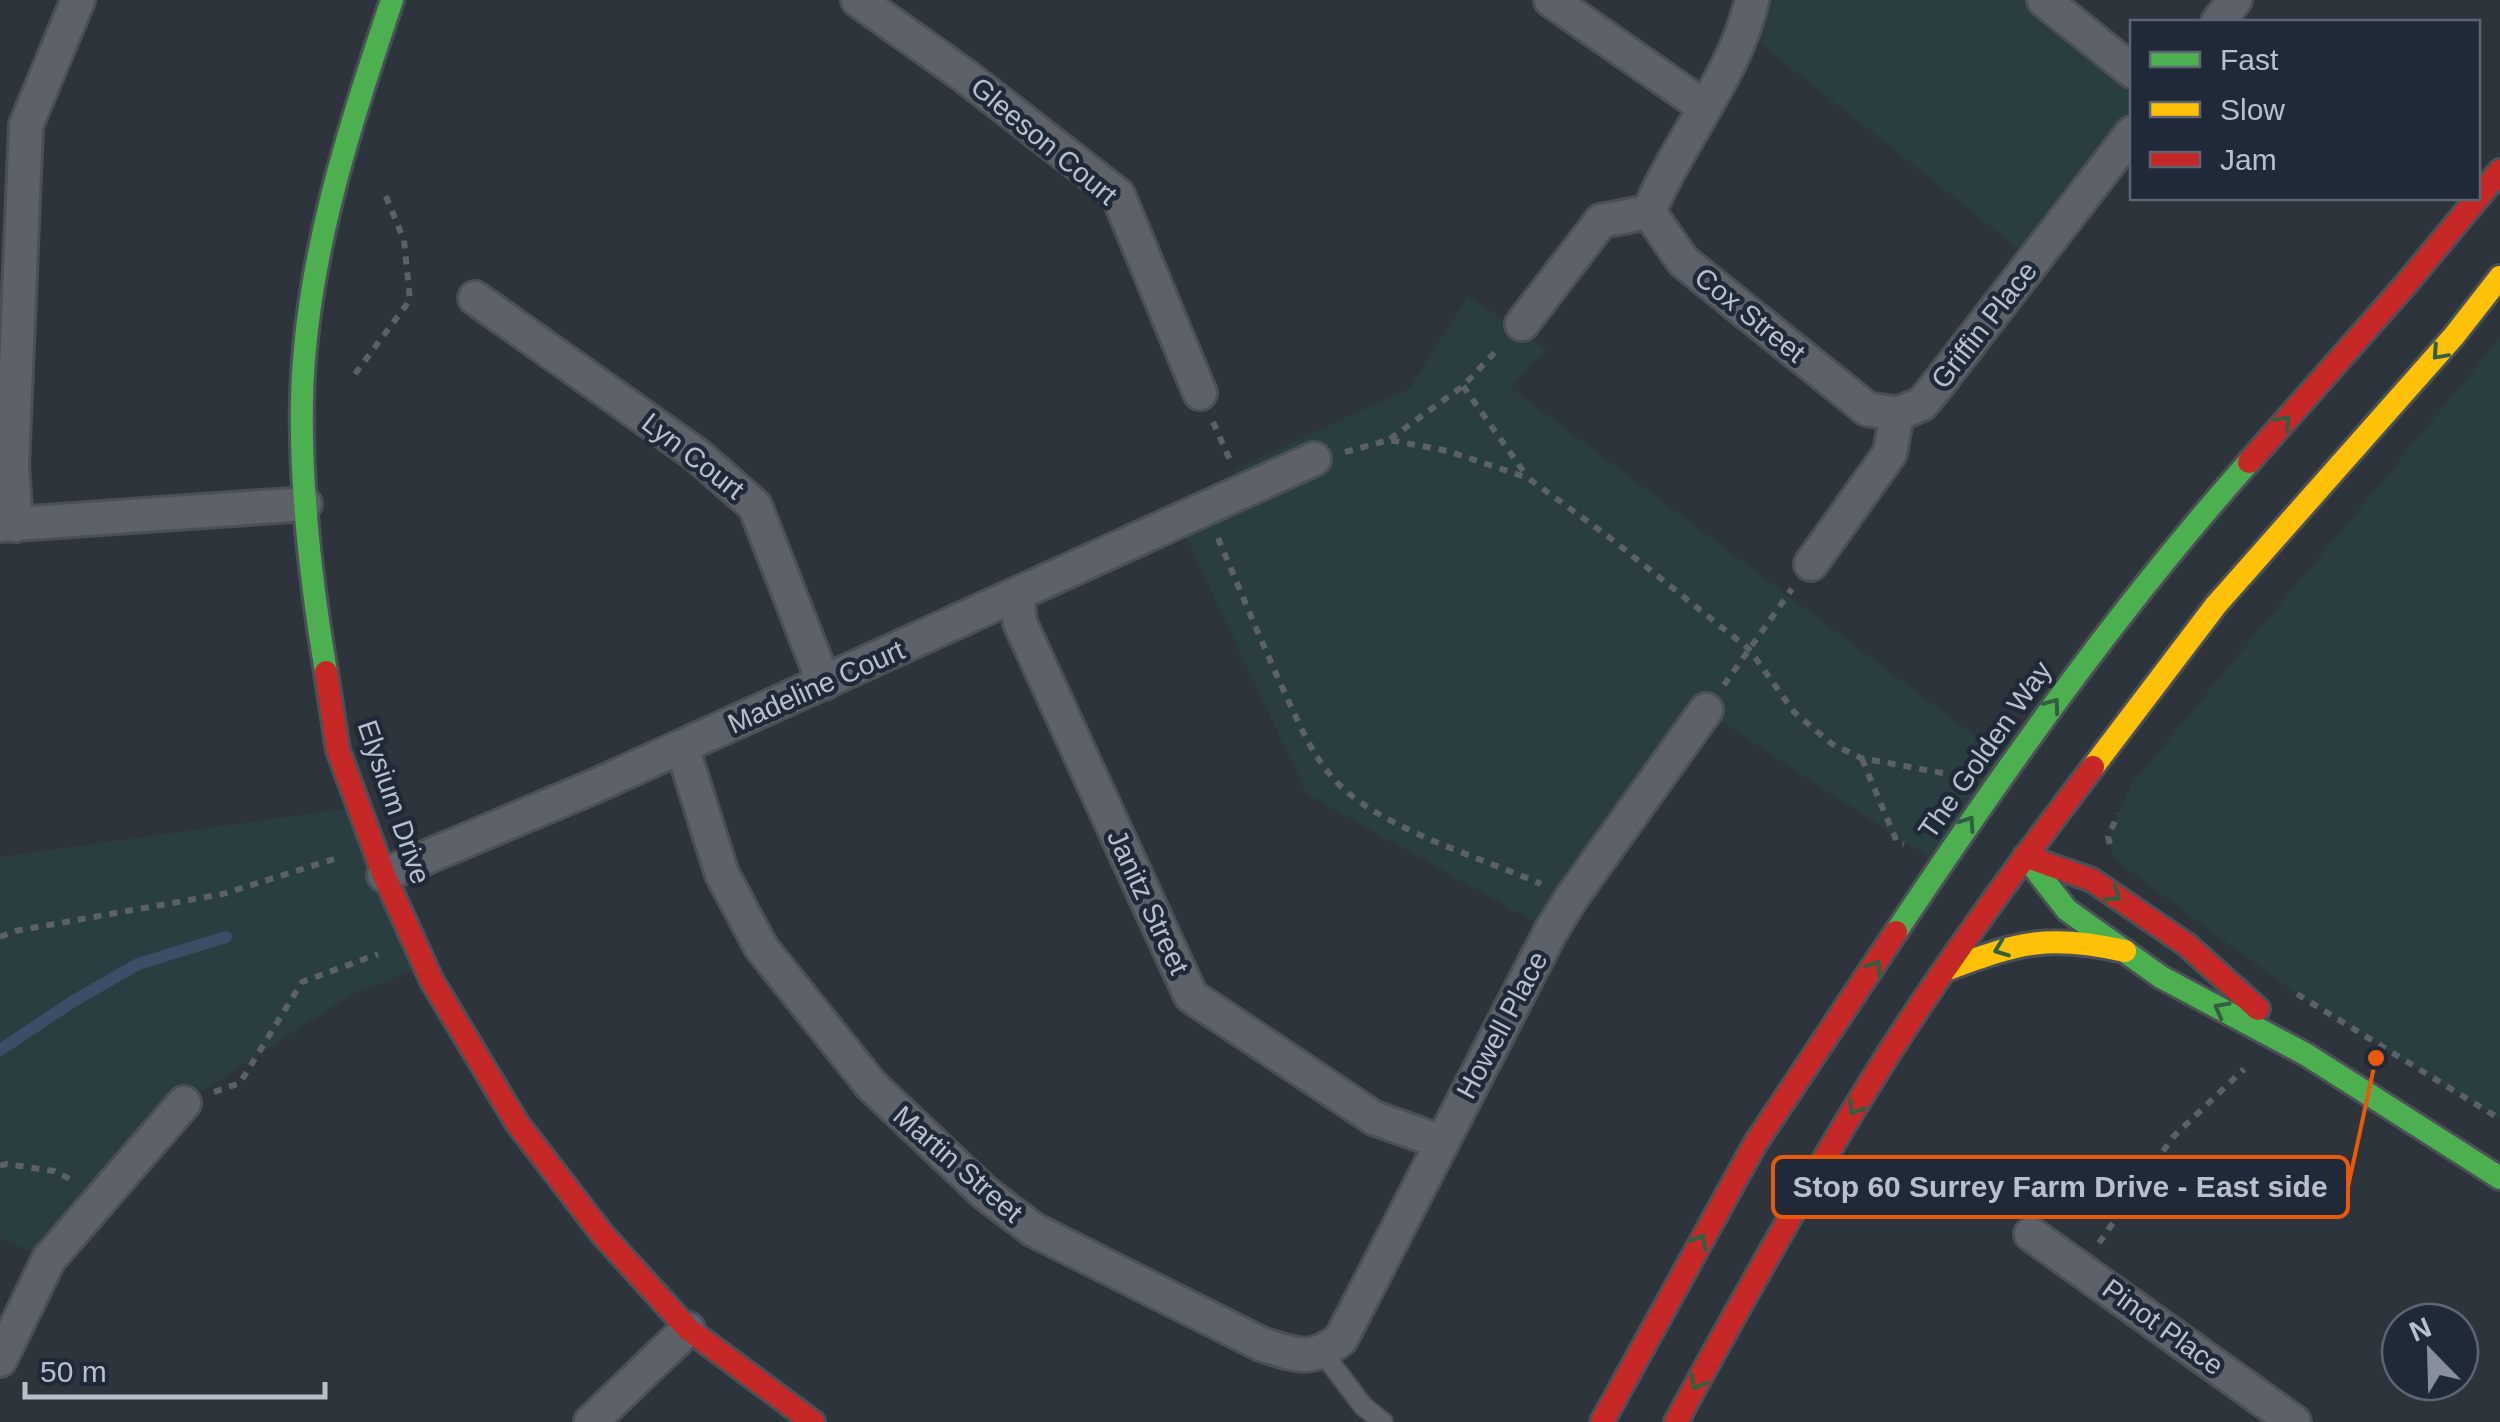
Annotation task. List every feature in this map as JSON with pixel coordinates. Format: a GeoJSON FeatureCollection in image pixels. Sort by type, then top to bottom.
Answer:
{"type":"FeatureCollection","features":[{"type":"Feature","properties":{"kind":"main road","name":"Elysium Drive"},"geometry":{"type":"LineString","coordinates":[[392,0],[341,154],[311,306],[302,397],[304,504],[338,750],[379,861],[432,981],[517,1123],[603,1235],[688,1330],[813,1422]]}},
{"type":"Feature","properties":{"kind":"main road","name":"The Golden Way"},"geometry":{"type":"LineString","coordinates":[[2480,195],[2500,171]]}},
{"type":"Feature","properties":{"kind":"main road","name":"The Golden Way"},"geometry":{"type":"LineString","coordinates":[[1602,1422],[1755,1144],[1995,784],[2131,602],[2219,495],[2408,283],[2476,200]]}},
{"type":"Feature","properties":{"kind":"main road"},"geometry":{"type":"LineString","coordinates":[[1974,885],[2454,336],[2500,277]]}},
{"type":"Feature","properties":{"kind":"main road"},"geometry":{"type":"LineString","coordinates":[[1995,784],[2017,838],[2067,910],[2160,977],[2308,1054],[2500,1178]]}},
{"type":"Feature","properties":{"kind":"main road"},"geometry":{"type":"LineString","coordinates":[[1676,1422],[1752,1282],[1871,1082],[1948,969],[2017,838]]}},
{"type":"Feature","properties":{"kind":"main road"},"geometry":{"type":"LineString","coordinates":[[2017,838],[2092,880],[2187,945],[2308,1054]]}},
{"type":"Feature","properties":{"kind":"main road"},"geometry":{"type":"LineString","coordinates":[[1905,923],[1939,904]]}},
{"type":"Feature","properties":{"kind":"main road"},"geometry":{"type":"LineString","coordinates":[[1948,969],[2014,943],[2042,937],[2075,938],[2124,951]]}},
{"type":"Feature","properties":{"kind":"street"},"geometry":{"type":"LineString","coordinates":[[78,0],[13,123],[12,466],[8,524],[304,504]]}},
{"type":"Feature","properties":{"kind":"street","name":"Gleeson Court"},"geometry":{"type":"LineString","coordinates":[[858,0],[965,76],[1118,195],[1200,393]]}},
{"type":"Feature","properties":{"kind":"street"},"geometry":{"type":"LineString","coordinates":[[1552,0],[1703,106]]}},
{"type":"Feature","properties":{"kind":"street"},"geometry":{"type":"LineString","coordinates":[[1522,324],[1601,222],[1649,212],[1662,181],[1745,31],[1752,0]]}},
{"type":"Feature","properties":{"kind":"street"},"geometry":{"type":"LineString","coordinates":[[2044,0],[2130,69]]}},
{"type":"Feature","properties":{"kind":"street"},"geometry":{"type":"LineString","coordinates":[[2220,20],[2235,0]]}},
{"type":"Feature","properties":{"kind":"street","name":"Griffin Place"},"geometry":{"type":"LineString","coordinates":[[1896,414],[1922,404],[1939,384],[2130,136]]}},
{"type":"Feature","properties":{"kind":"street","name":"Cox Street"},"geometry":{"type":"LineString","coordinates":[[1649,212],[1683,261],[1698,274],[1867,409],[1896,414]]}},
{"type":"Feature","properties":{"kind":"street","name":"Lyn Court"},"geometry":{"type":"LineString","coordinates":[[474,298],[697,455],[755,506],[824,683]]}},
{"type":"Feature","properties":{"kind":"street"},"geometry":{"type":"LineString","coordinates":[[1812,564],[1890,453],[1896,414]]}},
{"type":"Feature","properties":{"kind":"street","name":"Madeline Court"},"geometry":{"type":"LineString","coordinates":[[379,861],[682,747],[1206,509],[1239,481],[1314,460]]}},
{"type":"Feature","properties":{"kind":"street","name":"Janitz Street"},"geometry":{"type":"LineString","coordinates":[[1018,595],[1020,623],[1190,996],[1374,1118],[1441,1142]]}},
{"type":"Feature","properties":{"kind":"street","name":"Howell Place"},"geometry":{"type":"LineString","coordinates":[[1323,1353],[1341,1339],[1572,897],[1706,710]]}},
{"type":"Feature","properties":{"kind":"street","name":"Martin Street"},"geometry":{"type":"LineString","coordinates":[[682,747],[722,874],[761,947],[871,1085],[985,1194],[1034,1230],[1261,1344],[1298,1356],[1323,1353]]}},
{"type":"Feature","properties":{"kind":"street"},"geometry":{"type":"LineString","coordinates":[[0,1360],[49,1259],[184,1103]]}},
{"type":"Feature","properties":{"kind":"street","name":"Pinot Place"},"geometry":{"type":"LineString","coordinates":[[2032,1234],[2294,1422]]}},
{"type":"Feature","properties":{"kind":"street"},"geometry":{"type":"LineString","coordinates":[[591,1422],[688,1330]]}},
{"type":"Feature","properties":{"kind":"lane"},"geometry":{"type":"LineString","coordinates":[[1323,1353],[1363,1406],[1383,1422]]}},
{"type":"Feature","properties":{"kind":"path"},"geometry":{"type":"LineString","coordinates":[[355,374],[410,300],[404,240],[384,194]]}},
{"type":"Feature","properties":{"kind":"path"},"geometry":{"type":"LineString","coordinates":[[1314,460],[1390,440],[1463,386],[1522,324]]}},
{"type":"Feature","properties":{"kind":"path"},"geometry":{"type":"LineString","coordinates":[[1463,386],[1528,478]]}},
{"type":"Feature","properties":{"kind":"path"},"geometry":{"type":"LineString","coordinates":[[1200,393],[1239,481]]}},
{"type":"Feature","properties":{"kind":"path"},"geometry":{"type":"LineString","coordinates":[[1390,440],[1448,451],[1528,478],[1749,649],[1794,712],[1832,744],[1861,758],[1995,784]]}},
{"type":"Feature","properties":{"kind":"path"},"geometry":{"type":"LineString","coordinates":[[1206,509],[1254,626],[1326,772],[1354,798],[1414,830],[1572,897]]}},
{"type":"Feature","properties":{"kind":"path"},"geometry":{"type":"LineString","coordinates":[[1706,710],[1812,564]]}},
{"type":"Feature","properties":{"kind":"path"},"geometry":{"type":"LineString","coordinates":[[1861,758],[1897,842],[1947,854]]}},
{"type":"Feature","properties":{"kind":"path"},"geometry":{"type":"LineString","coordinates":[[2111,848],[2108,837],[2123,802]]}},
{"type":"Feature","properties":{"kind":"path"},"geometry":{"type":"LineString","coordinates":[[0,937],[34,927],[223,894],[379,861]]}},
{"type":"Feature","properties":{"kind":"path"},"geometry":{"type":"LineString","coordinates":[[184,1103],[240,1083],[302,982],[414,941]]}},
{"type":"Feature","properties":{"kind":"path"},"geometry":{"type":"LineString","coordinates":[[2295,993],[2500,1119]]}},
{"type":"Feature","properties":{"kind":"path"},"geometry":{"type":"LineString","coordinates":[[2081,1268],[2173,1137],[2277,1038]]}},
{"type":"Feature","properties":{"kind":"path"},"geometry":{"type":"LineString","coordinates":[[0,1166],[54,1171],[104,1196]]}},
{"type":"Feature","properties":{"kind":"path"},"geometry":{"type":"LineString","coordinates":[[1815,1176],[1874,1200],[1978,1196],[2011,1210],[2032,1234]]}},
{"type":"Feature","properties":{"kind":"green space"},"geometry":{"type":"Polygon","coordinates":[[[1752,0],[2044,0],[2130,69],[2130,136],[2034,261],[1745,31],[1752,0]]]}},
{"type":"Feature","properties":{"kind":"green space"},"geometry":{"type":"Polygon","coordinates":[[[1468,296],[1546,349],[1510,388],[2010,763],[1940,865],[1706,711],[1551,931],[1307,794],[1179,522],[1244,491],[1234,470],[1410,388],[1468,296]]]}},
{"type":"Feature","properties":{"kind":"green space"},"geometry":{"type":"Polygon","coordinates":[[[2500,339],[2500,1119],[2295,993],[2114,859],[2108,837],[2131,785],[2500,339]]]}},
{"type":"Feature","properties":{"kind":"green space"},"geometry":{"type":"Polygon","coordinates":[[[359,807],[425,965],[349,996],[184,1103],[49,1259],[0,1238],[0,857],[359,807]]]}},
{"type":"Feature","properties":{"kind":"waterway"},"geometry":{"type":"LineString","coordinates":[[0,1050],[138,964],[226,937]]}},
{"type":"Feature","properties":{"kind":"traffic: fast"},"geometry":{"type":"LineString","coordinates":[[326,672],[305,502],[305,348],[320,246],[332,196],[392,0]]}},
{"type":"Feature","properties":{"kind":"traffic: fast"},"geometry":{"type":"LineString","coordinates":[[1896,932],[2064,691],[2249,462]]}},
{"type":"Feature","properties":{"kind":"traffic: fast"},"geometry":{"type":"LineString","coordinates":[[2025,856],[2067,910],[2161,977],[2307,1055],[2500,1178]]}},
{"type":"Feature","properties":{"kind":"traffic: slow"},"geometry":{"type":"LineString","coordinates":[[2093,767],[2216,605],[2454,336],[2500,277]]}},
{"type":"Feature","properties":{"kind":"traffic: slow"},"geometry":{"type":"LineString","coordinates":[[1948,969],[1995,952],[2035,944],[2075,943],[2125,951]]}},
{"type":"Feature","properties":{"kind":"traffic: jam"},"geometry":{"type":"LineString","coordinates":[[2480,195],[2500,171]]}},
{"type":"Feature","properties":{"kind":"traffic: jam"},"geometry":{"type":"LineString","coordinates":[[2249,462],[2476,200]]}},
{"type":"Feature","properties":{"kind":"traffic: jam"},"geometry":{"type":"LineString","coordinates":[[326,672],[338,750],[384,875],[432,981],[517,1123],[603,1235],[688,1329],[813,1422]]}},
{"type":"Feature","properties":{"kind":"traffic: jam"},"geometry":{"type":"LineString","coordinates":[[1676,1422],[1794,1210],[1895,1044],[1977,923],[2093,767]]}},
{"type":"Feature","properties":{"kind":"traffic: jam"},"geometry":{"type":"LineString","coordinates":[[2025,856],[2092,880],[2187,945],[2258,1009]]}},
{"type":"Feature","properties":{"kind":"traffic: jam"},"geometry":{"type":"LineString","coordinates":[[1602,1422],[1755,1144],[1896,932]]}},
{"type":"Feature","properties":{"kind":"place","name":"Stop 60 Surrey Farm Drive - East side"},"geometry":{"type":"Point","coordinates":[2376,1058]}}]}
